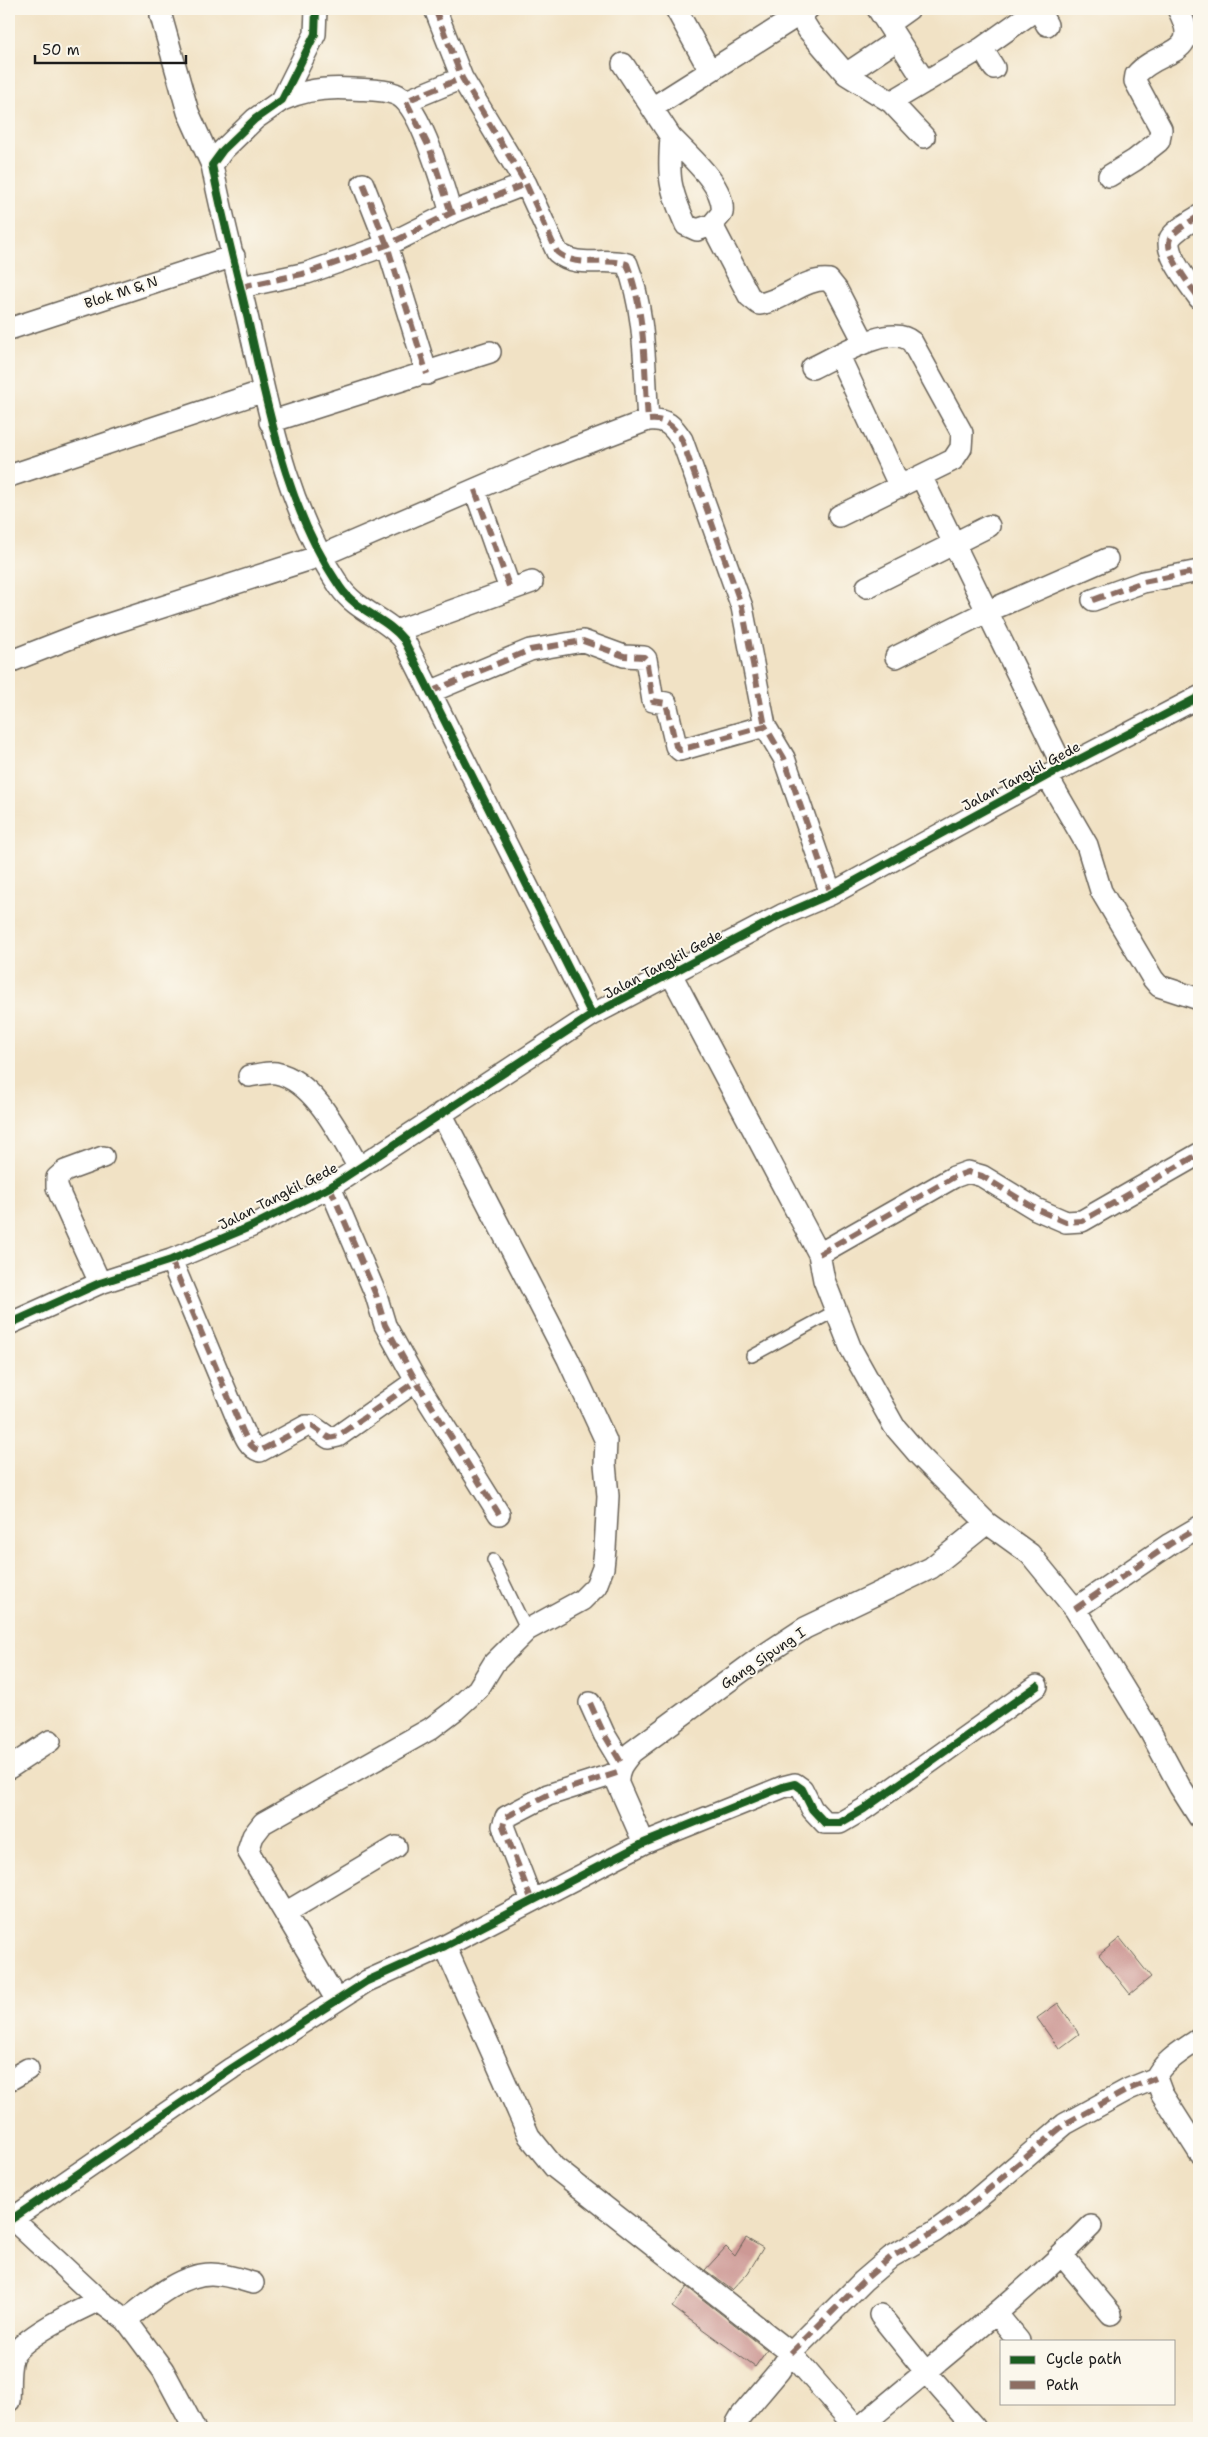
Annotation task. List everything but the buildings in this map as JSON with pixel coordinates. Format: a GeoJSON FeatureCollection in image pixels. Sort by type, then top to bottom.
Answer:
{"type":"FeatureCollection","features":[{"type":"Feature","properties":{"kind":"street"},"geometry":{"type":"LineString","coordinates":[[282,100],[315,34],[316,9]]}},
{"type":"Feature","properties":{"kind":"street"},"geometry":{"type":"LineString","coordinates":[[435,9],[462,78],[526,184],[557,252],[566,260],[586,262],[619,261],[627,264],[636,286],[640,314],[648,420]]}},
{"type":"Feature","properties":{"kind":"street"},"geometry":{"type":"LineString","coordinates":[[676,9],[710,71]]}},
{"type":"Feature","properties":{"kind":"street"},"geometry":{"type":"LineString","coordinates":[[846,74],[887,24],[909,9]]}},
{"type":"Feature","properties":{"kind":"street"},"geometry":{"type":"LineString","coordinates":[[1109,176],[1159,142],[1161,129],[1135,81],[1136,75],[1150,62],[1179,48],[1186,40],[1187,27],[1178,9]]}},
{"type":"Feature","properties":{"kind":"street"},"geometry":{"type":"LineString","coordinates":[[652,108],[801,11],[809,31],[846,74],[891,102],[924,137]]}},
{"type":"Feature","properties":{"kind":"street"},"geometry":{"type":"LineString","coordinates":[[891,102],[1041,14]]}},
{"type":"Feature","properties":{"kind":"street"},"geometry":{"type":"LineString","coordinates":[[161,16],[188,112],[212,165],[270,422],[302,519],[320,556],[341,589],[364,610],[396,631],[404,640],[592,1015]]}},
{"type":"Feature","properties":{"kind":"street"},"geometry":{"type":"LineString","coordinates":[[887,24],[925,82]]}},
{"type":"Feature","properties":{"kind":"street"},"geometry":{"type":"LineString","coordinates":[[982,48],[994,68]]}},
{"type":"Feature","properties":{"kind":"street"},"geometry":{"type":"LineString","coordinates":[[623,64],[670,137],[708,176],[721,198],[722,213],[712,225],[697,230],[686,225],[673,197],[668,173],[670,137]]}},
{"type":"Feature","properties":{"kind":"street"},"geometry":{"type":"LineString","coordinates":[[406,101],[462,78]]}},
{"type":"Feature","properties":{"kind":"street"},"geometry":{"type":"LineString","coordinates":[[212,165],[223,150],[255,119],[282,100],[297,93],[310,90],[344,89],[394,93],[406,101],[430,149],[451,212]]}},
{"type":"Feature","properties":{"kind":"street"},"geometry":{"type":"LineString","coordinates":[[363,184],[387,245],[427,374]]}},
{"type":"Feature","properties":{"kind":"street"},"geometry":{"type":"LineString","coordinates":[[241,287],[307,273],[387,245],[451,212],[526,184]]}},
{"type":"Feature","properties":{"kind":"street"},"geometry":{"type":"LineString","coordinates":[[1199,216],[1170,238],[1168,245],[1170,255],[1199,298]]}},
{"type":"Feature","properties":{"kind":"street"},"geometry":{"type":"LineString","coordinates":[[712,225],[749,296],[759,304],[768,303],[819,279],[829,280],[837,290],[864,342]]}},
{"type":"Feature","properties":{"kind":"street","name":"Blok M & N"},"geometry":{"type":"LineString","coordinates":[[9,328],[234,256]]}},
{"type":"Feature","properties":{"kind":"street"},"geometry":{"type":"LineString","coordinates":[[812,368],[864,342],[897,335],[906,336],[912,342],[962,433],[961,448],[953,460],[922,478],[839,516]]}},
{"type":"Feature","properties":{"kind":"street"},"geometry":{"type":"LineString","coordinates":[[270,422],[427,374],[490,352]]}},
{"type":"Feature","properties":{"kind":"street"},"geometry":{"type":"LineString","coordinates":[[839,356],[900,487]]}},
{"type":"Feature","properties":{"kind":"street"},"geometry":{"type":"LineString","coordinates":[[9,476],[264,390]]}},
{"type":"Feature","properties":{"kind":"street"},"geometry":{"type":"LineString","coordinates":[[9,662],[91,630],[320,556],[548,458],[648,420],[658,419],[668,423],[682,440],[742,607],[765,726],[784,758],[831,894]]}},
{"type":"Feature","properties":{"kind":"street"},"geometry":{"type":"LineString","coordinates":[[922,478],[955,543],[1087,845],[1100,892],[1159,986],[1199,999]]}},
{"type":"Feature","properties":{"kind":"street"},"geometry":{"type":"LineString","coordinates":[[475,490],[510,589]]}},
{"type":"Feature","properties":{"kind":"street"},"geometry":{"type":"LineString","coordinates":[[867,587],[989,526]]}},
{"type":"Feature","properties":{"kind":"street"},"geometry":{"type":"LineString","coordinates":[[896,657],[986,612],[1107,559]]}},
{"type":"Feature","properties":{"kind":"street"},"geometry":{"type":"LineString","coordinates":[[1093,600],[1143,582],[1199,571]]}},
{"type":"Feature","properties":{"kind":"street"},"geometry":{"type":"LineString","coordinates":[[396,631],[532,582]]}},
{"type":"Feature","properties":{"kind":"street"},"geometry":{"type":"LineString","coordinates":[[430,692],[530,650],[583,641],[624,656],[646,658],[653,701],[666,703],[676,746],[680,750],[765,726]]}},
{"type":"Feature","properties":{"kind":"street","name":"Jalan Tangkil Gede"},"geometry":{"type":"LineString","coordinates":[[9,1324],[100,1283],[171,1260],[252,1226],[330,1187],[592,1015],[782,915],[831,894],[1055,772],[1199,697]]}},
{"type":"Feature","properties":{"kind":"street"},"geometry":{"type":"LineString","coordinates":[[671,974],[819,1254],[824,1280],[835,1311],[870,1387],[894,1426],[919,1455],[987,1523],[1030,1554],[1075,1609],[1151,1733],[1180,1787],[1199,1817]]}},
{"type":"Feature","properties":{"kind":"street"},"geometry":{"type":"LineString","coordinates":[[249,1076],[274,1073],[288,1077],[311,1094],[326,1112],[359,1168]]}},
{"type":"Feature","properties":{"kind":"street"},"geometry":{"type":"LineString","coordinates":[[336,1999],[248,1851],[253,1836],[263,1823],[430,1729],[478,1689],[494,1663],[528,1630],[551,1615],[582,1600],[596,1586],[603,1568],[608,1496],[604,1455],[607,1448],[606,1441],[568,1359],[442,1113]]}},
{"type":"Feature","properties":{"kind":"street"},"geometry":{"type":"LineString","coordinates":[[819,1254],[954,1177],[968,1172],[982,1176],[1036,1209],[1066,1222],[1082,1221],[1199,1154]]}},
{"type":"Feature","properties":{"kind":"street"},"geometry":{"type":"LineString","coordinates":[[100,1283],[61,1198],[57,1187],[57,1178],[65,1171],[103,1157]]}},
{"type":"Feature","properties":{"kind":"street"},"geometry":{"type":"LineString","coordinates":[[330,1187],[376,1295],[385,1325],[416,1381],[499,1514]]}},
{"type":"Feature","properties":{"kind":"street"},"geometry":{"type":"LineString","coordinates":[[171,1260],[237,1418],[248,1442],[255,1449],[260,1451],[306,1426],[312,1426],[329,1438],[338,1436],[416,1381]]}},
{"type":"Feature","properties":{"kind":"street","name":"Gang Sipung I"},"geometry":{"type":"LineString","coordinates":[[620,1768],[632,1752],[792,1636],[931,1568],[987,1523]]}},
{"type":"Feature","properties":{"kind":"street"},"geometry":{"type":"LineString","coordinates":[[1075,1609],[1170,1544],[1199,1527]]}},
{"type":"Feature","properties":{"kind":"street"},"geometry":{"type":"LineString","coordinates":[[194,2428],[163,2370],[126,2320],[99,2300],[9,2219],[232,2068],[336,1999],[367,1981],[445,1946],[644,1843],[783,1786],[795,1784],[802,1789],[812,1809],[826,1823],[840,1823],[864,1809],[1037,1686]]}},
{"type":"Feature","properties":{"kind":"street"},"geometry":{"type":"LineString","coordinates":[[590,1703],[620,1768],[618,1784],[644,1843]]}},
{"type":"Feature","properties":{"kind":"street"},"geometry":{"type":"LineString","coordinates":[[9,1768],[50,1741]]}},
{"type":"Feature","properties":{"kind":"street"},"geometry":{"type":"LineString","coordinates":[[532,1901],[503,1826],[506,1817],[548,1795],[620,1768]]}},
{"type":"Feature","properties":{"kind":"street"},"geometry":{"type":"LineString","coordinates":[[285,1914],[396,1847]]}},
{"type":"Feature","properties":{"kind":"street"},"geometry":{"type":"LineString","coordinates":[[445,1946],[529,2136],[538,2149],[554,2166],[791,2353],[858,2428],[996,2313],[1062,2255],[1091,2226]]}},
{"type":"Feature","properties":{"kind":"street"},"geometry":{"type":"LineString","coordinates":[[1199,2039],[1177,2054],[1158,2072],[1156,2078],[1162,2094],[1199,2152]]}},
{"type":"Feature","properties":{"kind":"street"},"geometry":{"type":"LineString","coordinates":[[9,2080],[28,2069]]}},
{"type":"Feature","properties":{"kind":"street"},"geometry":{"type":"LineString","coordinates":[[738,2428],[737,2422],[741,2416],[780,2371],[791,2353],[857,2287],[892,2257],[934,2232],[956,2216],[1065,2124],[1129,2089],[1156,2078]]}},
{"type":"Feature","properties":{"kind":"street"},"geometry":{"type":"LineString","coordinates":[[1062,2255],[1112,2314]]}},
{"type":"Feature","properties":{"kind":"street"},"geometry":{"type":"LineString","coordinates":[[126,2320],[183,2281],[198,2276],[226,2275],[253,2283]]}},
{"type":"Feature","properties":{"kind":"street"},"geometry":{"type":"LineString","coordinates":[[9,2401],[12,2358],[18,2349],[26,2341],[76,2311],[99,2300]]}},
{"type":"Feature","properties":{"kind":"street"},"geometry":{"type":"LineString","coordinates":[[996,2313],[1018,2340]]}},
{"type":"Feature","properties":{"kind":"street"},"geometry":{"type":"LineString","coordinates":[[880,2315],[925,2371],[975,2428]]}},
{"type":"Feature","properties":{"kind":"lane"},"geometry":{"type":"LineString","coordinates":[[752,1356],[835,1311]]}},
{"type":"Feature","properties":{"kind":"lane"},"geometry":{"type":"LineString","coordinates":[[493,1560],[528,1630]]}},
{"type":"Feature","properties":{"kind":"marked path"},"geometry":{"type":"LineString","coordinates":[[435,9],[462,78],[526,184],[557,252],[573,260],[627,264],[638,302],[641,321],[648,420],[660,420],[668,424],[682,440],[742,607],[765,726]]}},
{"type":"Feature","properties":{"kind":"marked path"},"geometry":{"type":"LineString","coordinates":[[451,213],[430,149],[406,101],[462,78]]}},
{"type":"Feature","properties":{"kind":"marked path"},"geometry":{"type":"LineString","coordinates":[[363,184],[387,245],[427,374]]}},
{"type":"Feature","properties":{"kind":"marked path"},"geometry":{"type":"LineString","coordinates":[[241,287],[307,273],[387,245],[451,213],[526,184]]}},
{"type":"Feature","properties":{"kind":"marked path"},"geometry":{"type":"LineString","coordinates":[[1199,216],[1177,231],[1171,237],[1169,243],[1173,259],[1199,298]]}},
{"type":"Feature","properties":{"kind":"marked path"},"geometry":{"type":"LineString","coordinates":[[475,490],[510,589]]}},
{"type":"Feature","properties":{"kind":"marked path"},"geometry":{"type":"LineString","coordinates":[[1093,600],[1143,582],[1199,571]]}},
{"type":"Feature","properties":{"kind":"marked path"},"geometry":{"type":"LineString","coordinates":[[430,692],[530,650],[583,641],[624,656],[644,657],[646,659],[653,701],[666,703],[676,746],[680,750],[765,726],[784,758],[831,894]]}},
{"type":"Feature","properties":{"kind":"marked path"},"geometry":{"type":"LineString","coordinates":[[819,1254],[954,1177],[968,1172],[982,1176],[1036,1209],[1066,1222],[1082,1221],[1199,1154]]}},
{"type":"Feature","properties":{"kind":"marked path"},"geometry":{"type":"LineString","coordinates":[[330,1187],[376,1295],[385,1325],[416,1381],[499,1514]]}},
{"type":"Feature","properties":{"kind":"marked path"},"geometry":{"type":"LineString","coordinates":[[171,1260],[243,1433],[252,1446],[260,1451],[306,1426],[312,1426],[329,1438],[338,1436],[416,1381]]}},
{"type":"Feature","properties":{"kind":"marked path"},"geometry":{"type":"LineString","coordinates":[[1075,1609],[1170,1544],[1199,1527]]}},
{"type":"Feature","properties":{"kind":"marked path"},"geometry":{"type":"LineString","coordinates":[[590,1703],[604,1734],[622,1764]]}},
{"type":"Feature","properties":{"kind":"marked path"},"geometry":{"type":"LineString","coordinates":[[532,1901],[503,1826],[506,1817],[548,1795],[617,1773]]}},
{"type":"Feature","properties":{"kind":"marked path"},"geometry":{"type":"LineString","coordinates":[[791,2353],[863,2281],[891,2257],[934,2232],[963,2211],[1065,2124],[1129,2089],[1156,2078]]}},
{"type":"Feature","properties":{"kind":"cycle path"},"geometry":{"type":"LineString","coordinates":[[316,9],[315,34],[282,100],[255,119],[223,150],[212,165],[272,424],[293,492],[321,557],[347,595],[363,609],[397,632],[404,640],[592,1015]]}},
{"type":"Feature","properties":{"kind":"cycle path"},"geometry":{"type":"LineString","coordinates":[[9,1324],[100,1283],[171,1260],[252,1226],[330,1187],[592,1015],[782,915],[831,894],[1047,776],[1199,697]]}},
{"type":"Feature","properties":{"kind":"cycle path"},"geometry":{"type":"LineString","coordinates":[[9,2221],[232,2068],[367,1981],[445,1946],[644,1843],[783,1787],[795,1784],[802,1789],[812,1809],[825,1823],[840,1823],[864,1809],[1037,1686]]}}]}
